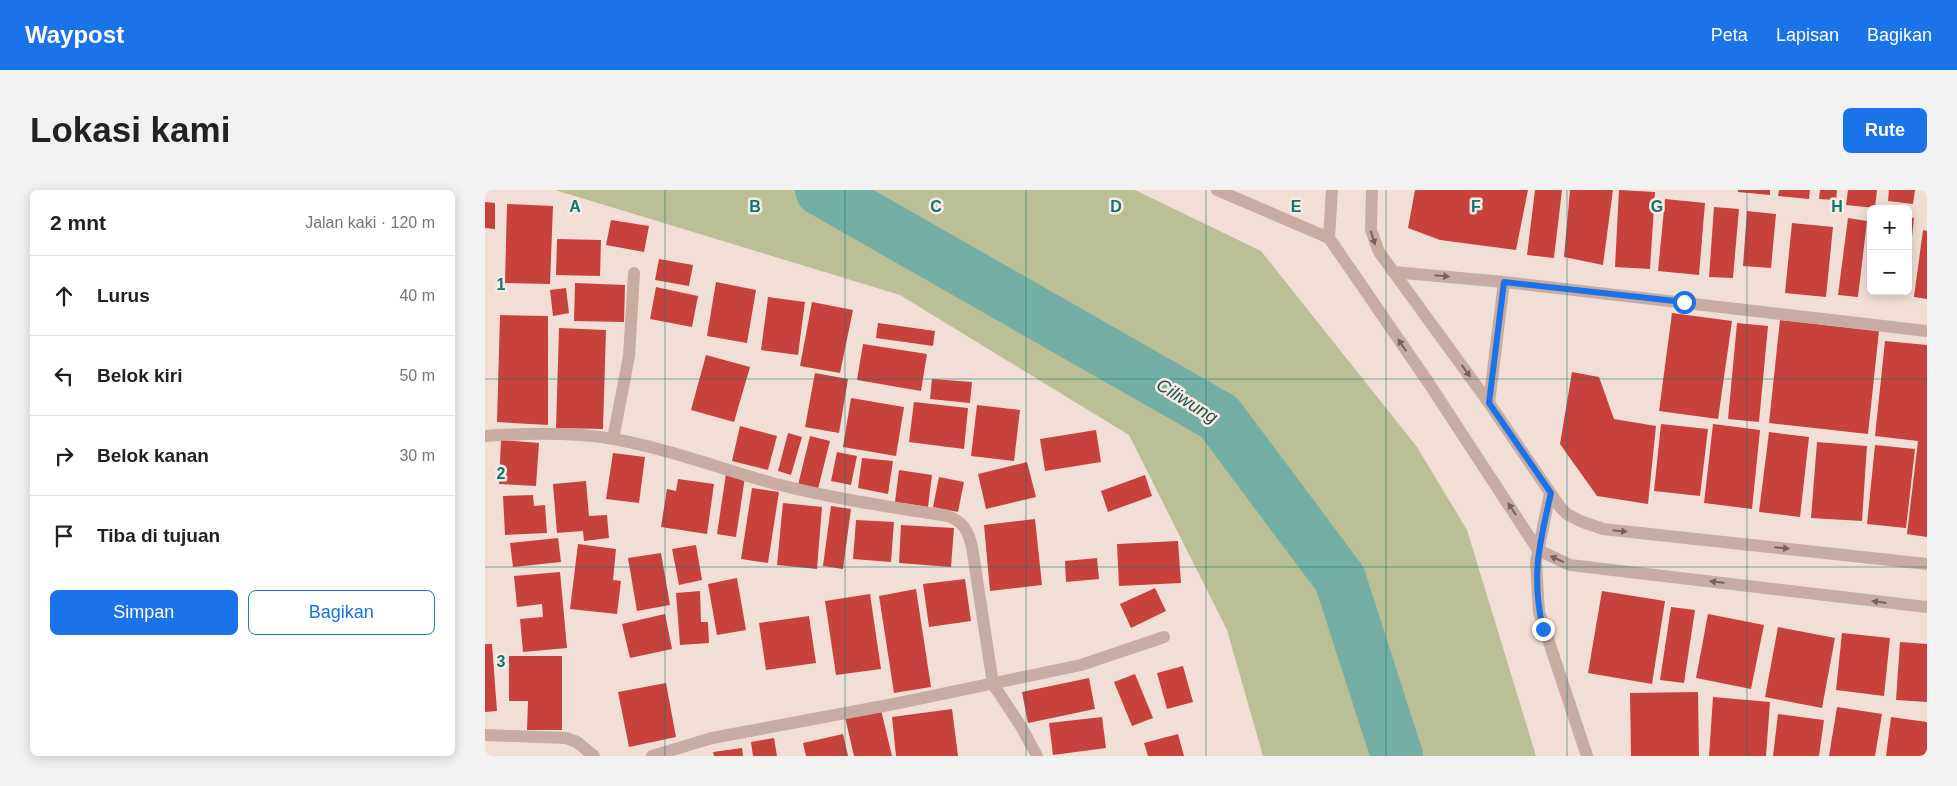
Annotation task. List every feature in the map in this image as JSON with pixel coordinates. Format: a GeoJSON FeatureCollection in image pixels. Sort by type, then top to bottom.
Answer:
{"type":"FeatureCollection","features":[{"type":"Feature","properties":{"kind":"street"},"geometry":{"type":"LineString","coordinates":[[1217,190],[1329,238],[1428,382],[1538,550],[1570,565],[1927,607]]}},
{"type":"Feature","properties":{"kind":"street"},"geometry":{"type":"LineString","coordinates":[[1329,238],[1332,190]]}},
{"type":"Feature","properties":{"kind":"street"},"geometry":{"type":"LineString","coordinates":[[1372,190],[1369,218],[1373,240],[1393,272],[1567,514],[1603,529],[1927,564]]}},
{"type":"Feature","properties":{"kind":"street"},"geometry":{"type":"LineString","coordinates":[[613,439],[629,356],[634,272]]}},
{"type":"Feature","properties":{"kind":"street"},"geometry":{"type":"LineString","coordinates":[[1393,272],[1504,282],[1927,331]]}},
{"type":"Feature","properties":{"kind":"street"},"geometry":{"type":"LineString","coordinates":[[1489,403],[1504,282]]}},
{"type":"Feature","properties":{"kind":"street"},"geometry":{"type":"LineString","coordinates":[[485,436],[531,433],[613,439],[676,453],[771,483],[838,499],[947,516],[957,520],[969,534],[972,547],[993,684],[1022,728],[1037,756]]}},
{"type":"Feature","properties":{"kind":"street"},"geometry":{"type":"LineString","coordinates":[[1551,493],[1538,550],[1536,585],[1543,629],[1587,756]]}},
{"type":"Feature","properties":{"kind":"street"},"geometry":{"type":"LineString","coordinates":[[652,756],[712,738],[993,684],[1081,665],[1164,637]]}},
{"type":"Feature","properties":{"kind":"street"},"geometry":{"type":"LineString","coordinates":[[485,735],[554,736],[566,738],[577,742],[594,756]]}},
{"type":"Feature","properties":{"kind":"green space"},"geometry":{"type":"Polygon","coordinates":[[[555,190],[1135,190],[1261,251],[1417,447],[1467,530],[1536,756],[1263,756],[1227,630],[1129,435],[900,295],[555,190]]]}},
{"type":"Feature","properties":{"kind":"building"},"geometry":{"type":"Polygon","coordinates":[[[1415,190],[1528,190],[1516,250],[1440,240],[1408,228],[1415,190]]]}},
{"type":"Feature","properties":{"kind":"building"},"geometry":{"type":"Polygon","coordinates":[[[1535,190],[1562,190],[1554,258],[1527,255],[1535,190]]]}},
{"type":"Feature","properties":{"kind":"building"},"geometry":{"type":"Polygon","coordinates":[[[1570,190],[1613,190],[1603,265],[1564,257],[1570,190]]]}},
{"type":"Feature","properties":{"kind":"building"},"geometry":{"type":"Polygon","coordinates":[[[1619,190],[1655,192],[1650,269],[1615,267],[1619,190]]]}},
{"type":"Feature","properties":{"kind":"building"},"geometry":{"type":"Polygon","coordinates":[[[1738,190],[1770,190],[1770,195],[1738,192],[1738,190]]]}},
{"type":"Feature","properties":{"kind":"building"},"geometry":{"type":"Polygon","coordinates":[[[1779,190],[1810,190],[1809,199],[1778,196],[1779,190]]]}},
{"type":"Feature","properties":{"kind":"building"},"geometry":{"type":"Polygon","coordinates":[[[1820,190],[1837,190],[1836,200],[1819,199],[1820,190]]]}},
{"type":"Feature","properties":{"kind":"building"},"geometry":{"type":"Polygon","coordinates":[[[1848,190],[1877,190],[1875,205],[1867,205],[1867,207],[1846,205],[1848,190]]]}},
{"type":"Feature","properties":{"kind":"building"},"geometry":{"type":"Polygon","coordinates":[[[1889,190],[1915,190],[1913,204],[1888,201],[1889,190]]]}},
{"type":"Feature","properties":{"kind":"building"},"geometry":{"type":"Polygon","coordinates":[[[1665,199],[1705,203],[1699,275],[1658,271],[1665,199]]]}},
{"type":"Feature","properties":{"kind":"building"},"geometry":{"type":"Polygon","coordinates":[[[485,202],[495,203],[495,229],[485,228],[485,202]]]}},
{"type":"Feature","properties":{"kind":"building"},"geometry":{"type":"Polygon","coordinates":[[[507,204],[553,206],[550,284],[505,283],[507,204]]]}},
{"type":"Feature","properties":{"kind":"building"},"geometry":{"type":"Polygon","coordinates":[[[1714,207],[1739,209],[1733,278],[1709,277],[1714,207]]]}},
{"type":"Feature","properties":{"kind":"building"},"geometry":{"type":"Polygon","coordinates":[[[1747,211],[1776,214],[1771,268],[1743,266],[1747,211]]]}},
{"type":"Feature","properties":{"kind":"building"},"geometry":{"type":"Polygon","coordinates":[[[1848,218],[1867,221],[1858,297],[1838,295],[1848,218]]]}},
{"type":"Feature","properties":{"kind":"building"},"geometry":{"type":"Polygon","coordinates":[[[1912,218],[1914,218],[1912,237],[1912,218]]]}},
{"type":"Feature","properties":{"kind":"building"},"geometry":{"type":"Polygon","coordinates":[[[611,220],[649,226],[644,252],[606,245],[611,220]]]}},
{"type":"Feature","properties":{"kind":"building"},"geometry":{"type":"Polygon","coordinates":[[[1792,223],[1833,227],[1826,297],[1785,293],[1792,223]]]}},
{"type":"Feature","properties":{"kind":"building"},"geometry":{"type":"Polygon","coordinates":[[[1923,230],[1927,231],[1927,299],[1914,297],[1923,230]]]}},
{"type":"Feature","properties":{"kind":"building"},"geometry":{"type":"Polygon","coordinates":[[[557,239],[601,240],[600,276],[556,275],[557,239]]]}},
{"type":"Feature","properties":{"kind":"building"},"geometry":{"type":"Polygon","coordinates":[[[659,259],[693,265],[689,286],[655,280],[659,259]]]}},
{"type":"Feature","properties":{"kind":"building"},"geometry":{"type":"Polygon","coordinates":[[[716,282],[756,290],[747,343],[707,336],[716,282]]]}},
{"type":"Feature","properties":{"kind":"building"},"geometry":{"type":"Polygon","coordinates":[[[575,283],[625,285],[624,322],[574,321],[575,283]]]}},
{"type":"Feature","properties":{"kind":"building"},"geometry":{"type":"Polygon","coordinates":[[[656,287],[698,296],[692,327],[650,319],[656,287]]]}},
{"type":"Feature","properties":{"kind":"building"},"geometry":{"type":"Polygon","coordinates":[[[566,288],[569,313],[553,316],[550,290],[566,288]]]}},
{"type":"Feature","properties":{"kind":"building"},"geometry":{"type":"Polygon","coordinates":[[[768,297],[805,302],[798,355],[761,350],[768,297]]]}},
{"type":"Feature","properties":{"kind":"building"},"geometry":{"type":"Polygon","coordinates":[[[812,302],[853,310],[840,373],[800,366],[812,302]]]}},
{"type":"Feature","properties":{"kind":"building"},"geometry":{"type":"Polygon","coordinates":[[[1672,313],[1732,321],[1718,419],[1659,411],[1672,313]]]}},
{"type":"Feature","properties":{"kind":"building"},"geometry":{"type":"Polygon","coordinates":[[[500,315],[548,316],[548,425],[497,422],[500,315]]]}},
{"type":"Feature","properties":{"kind":"building"},"geometry":{"type":"Polygon","coordinates":[[[1780,320],[1879,331],[1868,434],[1769,423],[1780,320]]]}},
{"type":"Feature","properties":{"kind":"building"},"geometry":{"type":"Polygon","coordinates":[[[878,323],[935,331],[933,346],[876,338],[878,323]]]}},
{"type":"Feature","properties":{"kind":"building"},"geometry":{"type":"Polygon","coordinates":[[[1737,323],[1768,326],[1759,422],[1728,419],[1737,323]]]}},
{"type":"Feature","properties":{"kind":"building"},"geometry":{"type":"Polygon","coordinates":[[[559,328],[606,330],[603,429],[556,428],[559,328]]]}},
{"type":"Feature","properties":{"kind":"building"},"geometry":{"type":"Polygon","coordinates":[[[1885,341],[1927,345],[1927,537],[1907,534],[1918,441],[1875,436],[1885,341]]]}},
{"type":"Feature","properties":{"kind":"building"},"geometry":{"type":"Polygon","coordinates":[[[863,344],[927,354],[921,391],[857,380],[863,344]]]}},
{"type":"Feature","properties":{"kind":"building"},"geometry":{"type":"Polygon","coordinates":[[[706,355],[750,367],[734,422],[691,410],[706,355]]]}},
{"type":"Feature","properties":{"kind":"building"},"geometry":{"type":"Polygon","coordinates":[[[1572,372],[1599,377],[1614,419],[1656,426],[1648,504],[1597,496],[1560,444],[1572,372]]]}},
{"type":"Feature","properties":{"kind":"building"},"geometry":{"type":"Polygon","coordinates":[[[815,373],[848,379],[839,433],[805,427],[815,373]]]}},
{"type":"Feature","properties":{"kind":"building"},"geometry":{"type":"Polygon","coordinates":[[[932,379],[972,382],[970,403],[930,399],[932,379]]]}},
{"type":"Feature","properties":{"kind":"building"},"geometry":{"type":"Polygon","coordinates":[[[851,398],[904,407],[896,456],[843,447],[851,398]]]}},
{"type":"Feature","properties":{"kind":"building"},"geometry":{"type":"Polygon","coordinates":[[[914,402],[968,408],[964,449],[909,442],[914,402]]]}},
{"type":"Feature","properties":{"kind":"building"},"geometry":{"type":"Polygon","coordinates":[[[977,405],[1020,410],[1014,461],[971,456],[977,405]]]}},
{"type":"Feature","properties":{"kind":"building"},"geometry":{"type":"Polygon","coordinates":[[[1661,424],[1708,429],[1700,496],[1654,491],[1661,424]]]}},
{"type":"Feature","properties":{"kind":"building"},"geometry":{"type":"Polygon","coordinates":[[[1713,424],[1760,430],[1752,509],[1704,503],[1713,424]]]}},
{"type":"Feature","properties":{"kind":"building"},"geometry":{"type":"Polygon","coordinates":[[[740,426],[777,436],[768,470],[732,461],[740,426]]]}},
{"type":"Feature","properties":{"kind":"building"},"geometry":{"type":"Polygon","coordinates":[[[1096,430],[1101,462],[1045,471],[1040,439],[1096,430]]]}},
{"type":"Feature","properties":{"kind":"building"},"geometry":{"type":"Polygon","coordinates":[[[1769,432],[1809,437],[1800,517],[1759,512],[1769,432]]]}},
{"type":"Feature","properties":{"kind":"building"},"geometry":{"type":"Polygon","coordinates":[[[788,433],[802,437],[791,475],[778,471],[788,433]]]}},
{"type":"Feature","properties":{"kind":"building"},"geometry":{"type":"Polygon","coordinates":[[[810,436],[830,441],[818,489],[798,485],[810,436]]]}},
{"type":"Feature","properties":{"kind":"building"},"geometry":{"type":"Polygon","coordinates":[[[501,440],[539,443],[536,486],[499,484],[501,440]]]}},
{"type":"Feature","properties":{"kind":"building"},"geometry":{"type":"Polygon","coordinates":[[[1817,442],[1867,446],[1862,521],[1811,518],[1817,442]]]}},
{"type":"Feature","properties":{"kind":"building"},"geometry":{"type":"Polygon","coordinates":[[[1875,445],[1915,449],[1906,528],[1867,524],[1875,445]]]}},
{"type":"Feature","properties":{"kind":"building"},"geometry":{"type":"Polygon","coordinates":[[[837,452],[857,456],[851,485],[831,481],[837,452]]]}},
{"type":"Feature","properties":{"kind":"building"},"geometry":{"type":"Polygon","coordinates":[[[613,453],[645,457],[639,503],[606,499],[613,453]]]}},
{"type":"Feature","properties":{"kind":"building"},"geometry":{"type":"Polygon","coordinates":[[[862,458],[893,461],[888,494],[858,488],[862,458]]]}},
{"type":"Feature","properties":{"kind":"building"},"geometry":{"type":"Polygon","coordinates":[[[1027,462],[1036,497],[986,509],[978,474],[1027,462]]]}},
{"type":"Feature","properties":{"kind":"building"},"geometry":{"type":"Polygon","coordinates":[[[899,470],[932,475],[928,507],[895,502],[899,470]]]}},
{"type":"Feature","properties":{"kind":"building"},"geometry":{"type":"Polygon","coordinates":[[[726,474],[745,477],[736,537],[717,534],[726,474]]]}},
{"type":"Feature","properties":{"kind":"building"},"geometry":{"type":"Polygon","coordinates":[[[1145,475],[1152,496],[1108,512],[1101,491],[1145,475]]]}},
{"type":"Feature","properties":{"kind":"building"},"geometry":{"type":"Polygon","coordinates":[[[939,477],[964,482],[958,512],[933,507],[939,477]]]}},
{"type":"Feature","properties":{"kind":"building"},"geometry":{"type":"Polygon","coordinates":[[[678,479],[714,484],[707,534],[661,527],[667,489],[676,491],[678,479]]]}},
{"type":"Feature","properties":{"kind":"building"},"geometry":{"type":"Polygon","coordinates":[[[586,481],[589,516],[607,515],[609,538],[584,541],[583,531],[557,533],[553,484],[586,481]]]}},
{"type":"Feature","properties":{"kind":"building"},"geometry":{"type":"Polygon","coordinates":[[[752,488],[779,492],[768,563],[741,559],[752,488]]]}},
{"type":"Feature","properties":{"kind":"building"},"geometry":{"type":"Polygon","coordinates":[[[533,495],[534,506],[545,505],[547,533],[505,535],[503,496],[533,495]]]}},
{"type":"Feature","properties":{"kind":"building"},"geometry":{"type":"Polygon","coordinates":[[[783,503],[822,507],[817,569],[777,565],[783,503]]]}},
{"type":"Feature","properties":{"kind":"building"},"geometry":{"type":"Polygon","coordinates":[[[831,506],[851,509],[843,569],[823,566],[831,506]]]}},
{"type":"Feature","properties":{"kind":"building"},"geometry":{"type":"Polygon","coordinates":[[[1035,519],[1042,585],[990,591],[984,525],[1035,519]]]}},
{"type":"Feature","properties":{"kind":"building"},"geometry":{"type":"Polygon","coordinates":[[[856,520],[894,522],[891,562],[853,559],[856,520]]]}},
{"type":"Feature","properties":{"kind":"building"},"geometry":{"type":"Polygon","coordinates":[[[901,525],[954,528],[951,567],[899,563],[901,525]]]}},
{"type":"Feature","properties":{"kind":"building"},"geometry":{"type":"Polygon","coordinates":[[[558,538],[561,562],[513,567],[510,543],[558,538]]]}},
{"type":"Feature","properties":{"kind":"building"},"geometry":{"type":"Polygon","coordinates":[[[1178,541],[1181,583],[1119,586],[1117,544],[1178,541]]]}},
{"type":"Feature","properties":{"kind":"building"},"geometry":{"type":"Polygon","coordinates":[[[578,544],[616,549],[613,580],[621,581],[617,614],[570,609],[578,544]]]}},
{"type":"Feature","properties":{"kind":"building"},"geometry":{"type":"Polygon","coordinates":[[[696,545],[702,580],[679,585],[672,549],[696,545]]]}},
{"type":"Feature","properties":{"kind":"building"},"geometry":{"type":"Polygon","coordinates":[[[661,553],[670,605],[637,611],[628,558],[661,553]]]}},
{"type":"Feature","properties":{"kind":"building"},"geometry":{"type":"Polygon","coordinates":[[[1097,558],[1099,579],[1066,582],[1065,561],[1097,558]]]}},
{"type":"Feature","properties":{"kind":"building"},"geometry":{"type":"Polygon","coordinates":[[[560,572],[567,648],[523,652],[520,619],[543,617],[542,604],[517,607],[514,576],[560,572]]]}},
{"type":"Feature","properties":{"kind":"building"},"geometry":{"type":"Polygon","coordinates":[[[737,578],[746,630],[717,635],[708,584],[737,578]]]}},
{"type":"Feature","properties":{"kind":"building"},"geometry":{"type":"Polygon","coordinates":[[[965,579],[971,621],[929,627],[923,584],[965,579]]]}},
{"type":"Feature","properties":{"kind":"building"},"geometry":{"type":"Polygon","coordinates":[[[1155,588],[1166,611],[1131,628],[1120,604],[1155,588]]]}},
{"type":"Feature","properties":{"kind":"building"},"geometry":{"type":"Polygon","coordinates":[[[916,589],[931,687],[894,693],[879,596],[916,589]]]}},
{"type":"Feature","properties":{"kind":"building"},"geometry":{"type":"Polygon","coordinates":[[[700,591],[701,622],[708,622],[709,643],[680,645],[676,593],[700,591]]]}},
{"type":"Feature","properties":{"kind":"building"},"geometry":{"type":"Polygon","coordinates":[[[1602,591],[1665,601],[1652,684],[1588,673],[1602,591]]]}},
{"type":"Feature","properties":{"kind":"building"},"geometry":{"type":"Polygon","coordinates":[[[870,594],[881,669],[836,675],[825,601],[870,594]]]}},
{"type":"Feature","properties":{"kind":"building"},"geometry":{"type":"Polygon","coordinates":[[[1671,607],[1695,610],[1684,683],[1660,680],[1671,607]]]}},
{"type":"Feature","properties":{"kind":"building"},"geometry":{"type":"Polygon","coordinates":[[[665,614],[672,649],[630,658],[622,624],[665,614]]]}},
{"type":"Feature","properties":{"kind":"building"},"geometry":{"type":"Polygon","coordinates":[[[1708,614],[1764,625],[1751,689],[1696,678],[1708,614]]]}},
{"type":"Feature","properties":{"kind":"building"},"geometry":{"type":"Polygon","coordinates":[[[809,616],[816,663],[766,670],[759,623],[809,616]]]}},
{"type":"Feature","properties":{"kind":"building"},"geometry":{"type":"Polygon","coordinates":[[[1778,627],[1835,638],[1822,708],[1765,697],[1778,627]]]}},
{"type":"Feature","properties":{"kind":"building"},"geometry":{"type":"Polygon","coordinates":[[[1842,633],[1890,638],[1884,696],[1836,690],[1842,633]]]}},
{"type":"Feature","properties":{"kind":"building"},"geometry":{"type":"Polygon","coordinates":[[[1900,642],[1927,644],[1927,702],[1896,700],[1900,642]]]}},
{"type":"Feature","properties":{"kind":"building"},"geometry":{"type":"Polygon","coordinates":[[[485,644],[492,644],[497,711],[485,712],[485,644]]]}},
{"type":"Feature","properties":{"kind":"building"},"geometry":{"type":"Polygon","coordinates":[[[509,656],[562,656],[562,730],[527,730],[528,701],[509,701],[509,656]]]}},
{"type":"Feature","properties":{"kind":"building"},"geometry":{"type":"Polygon","coordinates":[[[1183,666],[1193,702],[1167,709],[1157,673],[1183,666]]]}},
{"type":"Feature","properties":{"kind":"building"},"geometry":{"type":"Polygon","coordinates":[[[1135,674],[1153,718],[1132,726],[1114,682],[1135,674]]]}},
{"type":"Feature","properties":{"kind":"building"},"geometry":{"type":"Polygon","coordinates":[[[1089,678],[1095,709],[1028,723],[1022,692],[1089,678]]]}},
{"type":"Feature","properties":{"kind":"building"},"geometry":{"type":"Polygon","coordinates":[[[666,683],[676,737],[629,747],[618,692],[666,683]]]}},
{"type":"Feature","properties":{"kind":"building"},"geometry":{"type":"Polygon","coordinates":[[[1698,692],[1699,756],[1631,756],[1630,693],[1698,692]]]}},
{"type":"Feature","properties":{"kind":"building"},"geometry":{"type":"Polygon","coordinates":[[[1713,697],[1770,702],[1766,756],[1709,756],[1713,697]]]}},
{"type":"Feature","properties":{"kind":"building"},"geometry":{"type":"Polygon","coordinates":[[[1837,707],[1882,714],[1875,756],[1829,756],[1837,707]]]}},
{"type":"Feature","properties":{"kind":"building"},"geometry":{"type":"Polygon","coordinates":[[[952,709],[958,756],[896,756],[892,717],[952,709]]]}},
{"type":"Feature","properties":{"kind":"building"},"geometry":{"type":"Polygon","coordinates":[[[881,710],[892,756],[854,756],[845,717],[881,710]]]}},
{"type":"Feature","properties":{"kind":"building"},"geometry":{"type":"Polygon","coordinates":[[[1778,714],[1824,720],[1819,756],[1773,756],[1778,714]]]}},
{"type":"Feature","properties":{"kind":"building"},"geometry":{"type":"Polygon","coordinates":[[[1102,717],[1106,748],[1053,755],[1049,723],[1102,717]]]}},
{"type":"Feature","properties":{"kind":"building"},"geometry":{"type":"Polygon","coordinates":[[[1891,717],[1927,722],[1927,756],[1886,756],[1891,717]]]}},
{"type":"Feature","properties":{"kind":"building"},"geometry":{"type":"Polygon","coordinates":[[[843,734],[848,756],[806,756],[803,743],[843,734]]]}},
{"type":"Feature","properties":{"kind":"building"},"geometry":{"type":"Polygon","coordinates":[[[1178,734],[1184,756],[1148,756],[1144,743],[1178,734]]]}},
{"type":"Feature","properties":{"kind":"building"},"geometry":{"type":"Polygon","coordinates":[[[774,738],[777,756],[753,756],[751,742],[774,738]]]}},
{"type":"Feature","properties":{"kind":"building"},"geometry":{"type":"Polygon","coordinates":[[[742,748],[743,756],[714,756],[713,752],[742,748]]]}},
{"type":"Feature","properties":{"kind":"waterway","name":"Ciliwung"},"geometry":{"type":"LineString","coordinates":[[821,190],[1219,417],[1340,579],[1397,756]]}},
{"type":"Feature","properties":{"kind":"route"},"geometry":{"type":"LineString","coordinates":[[1543,629],[1536,585],[1536,562],[1551,493],[1489,403],[1504,282],[1684,302]]}}]}
